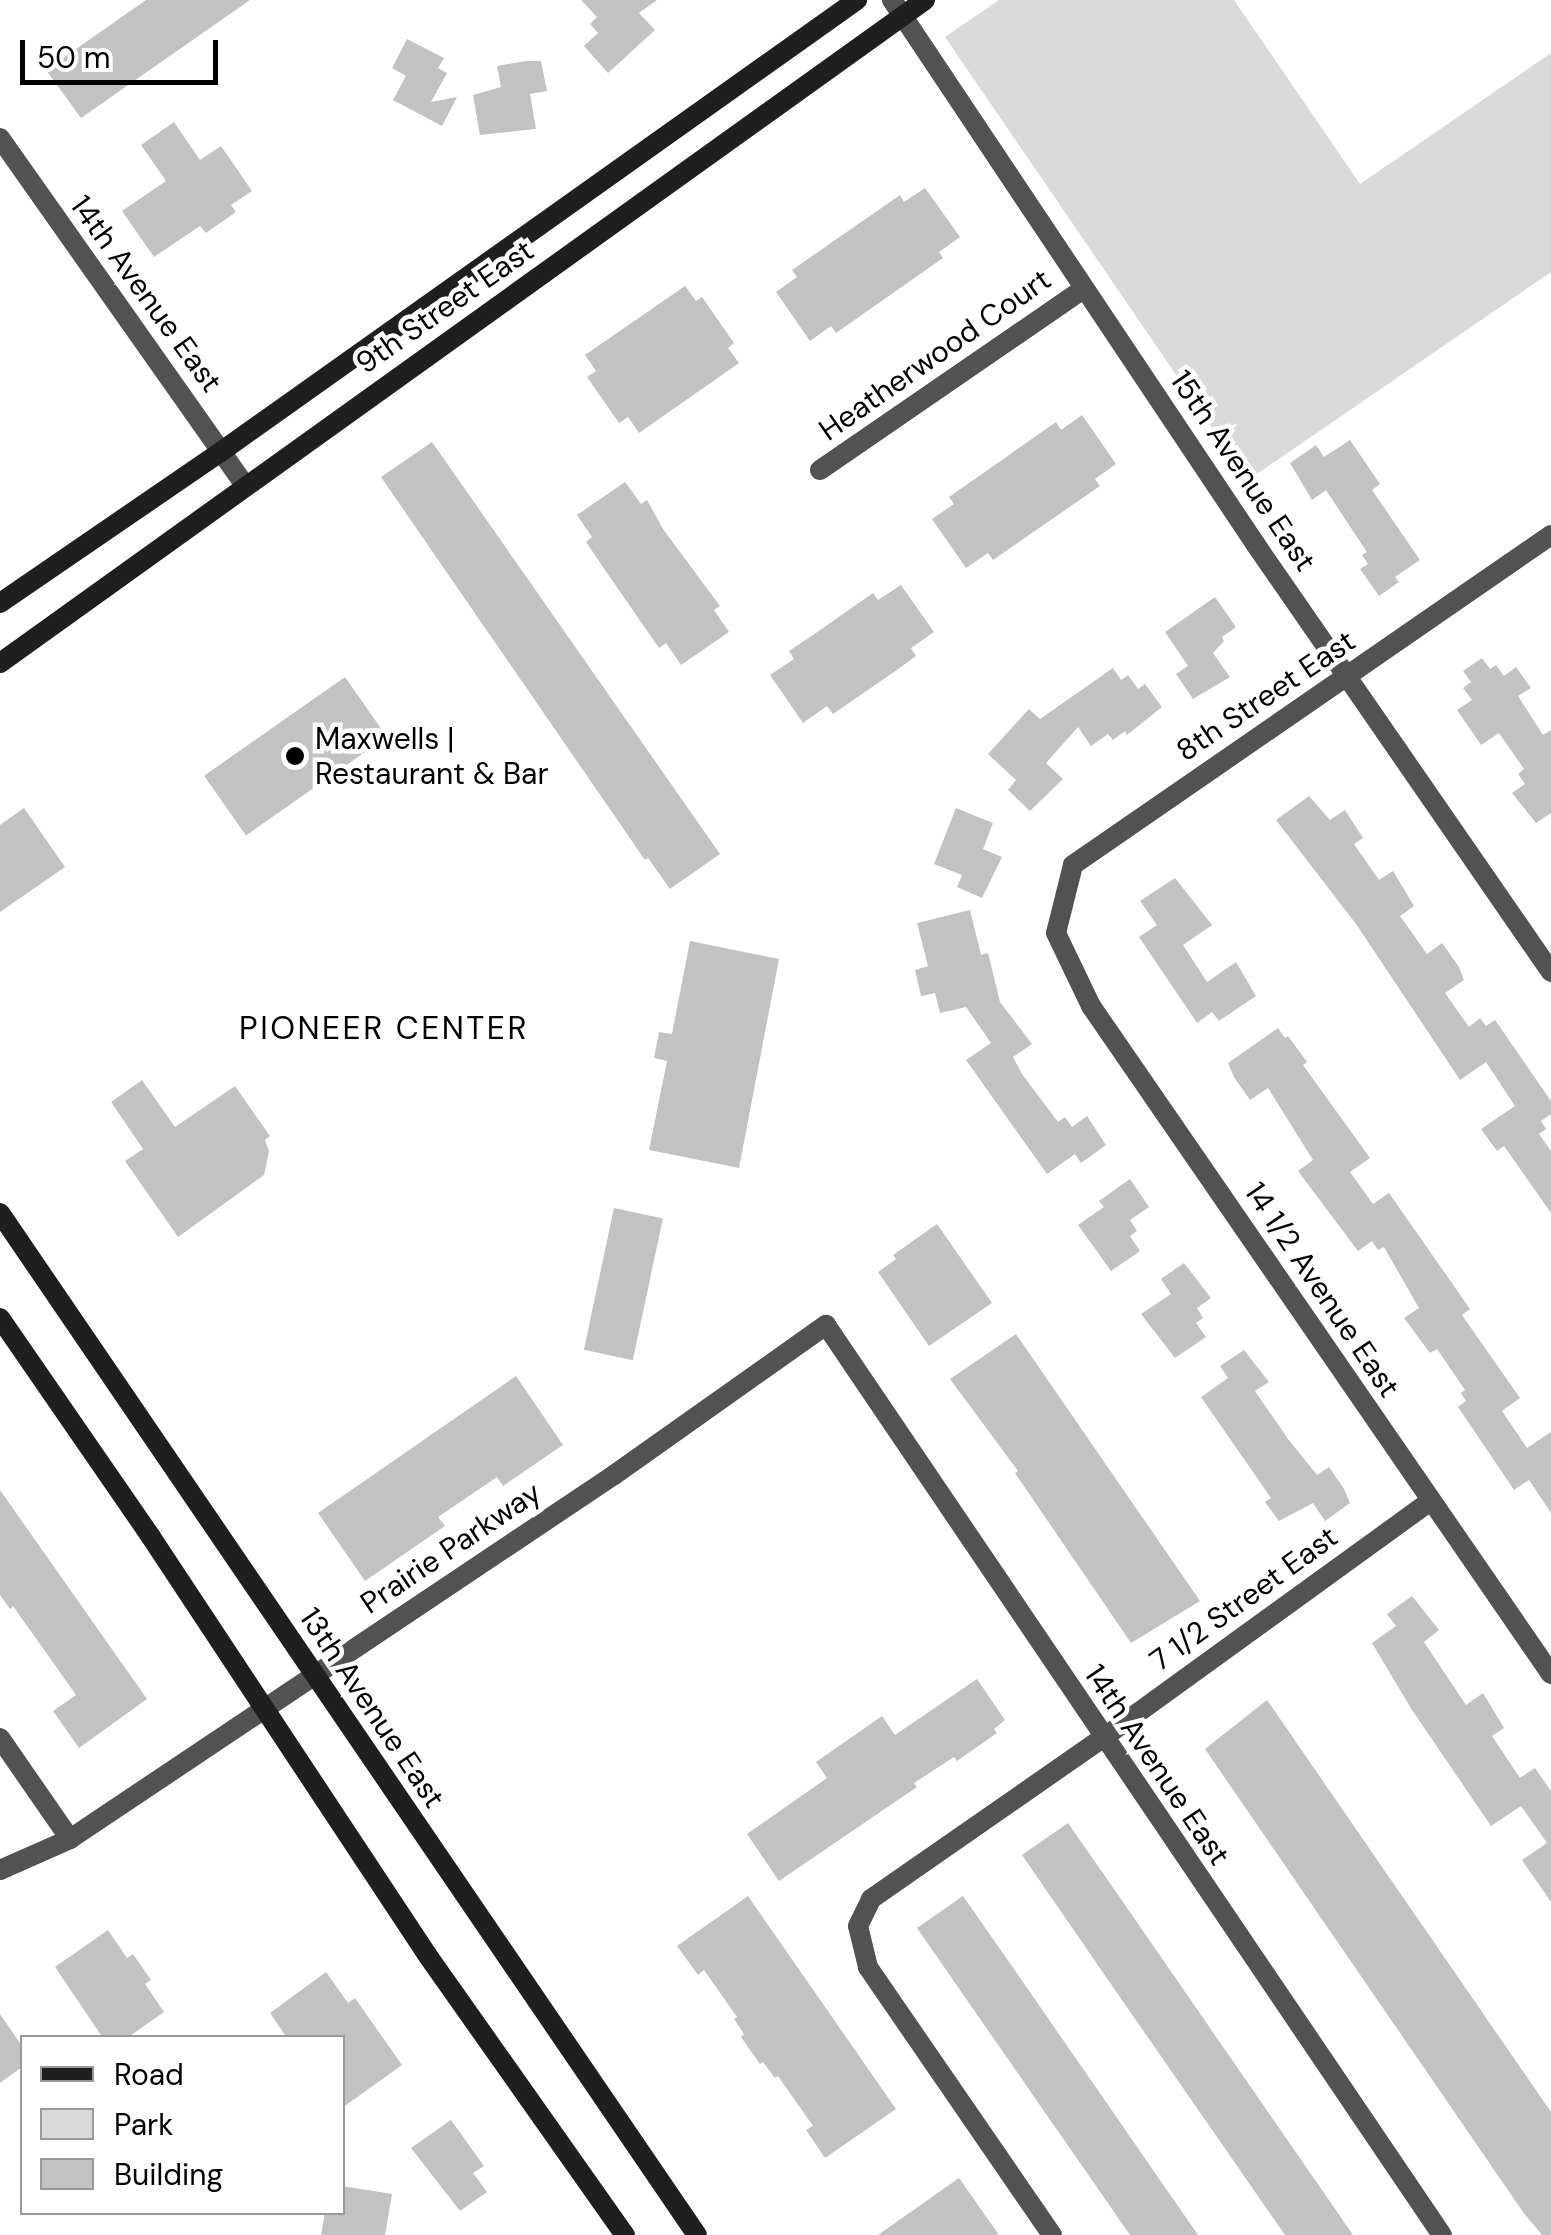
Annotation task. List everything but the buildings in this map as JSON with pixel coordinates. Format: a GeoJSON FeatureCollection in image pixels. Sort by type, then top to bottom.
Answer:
{"type":"FeatureCollection","features":[{"type":"Feature","properties":{"kind":"main road","name":"9th Street East"},"geometry":{"type":"LineString","coordinates":[[0,602],[222,451],[857,0]]}},
{"type":"Feature","properties":{"kind":"main road","name":"9th Street East"},"geometry":{"type":"LineString","coordinates":[[0,663],[897,8],[925,0]]}},
{"type":"Feature","properties":{"kind":"main road","name":"13th Avenue East"},"geometry":{"type":"LineString","coordinates":[[0,1213],[697,2235]]}},
{"type":"Feature","properties":{"kind":"main road"},"geometry":{"type":"LineString","coordinates":[[0,1318],[428,1956],[625,2235]]}},
{"type":"Feature","properties":{"kind":"street","name":"15th Avenue East"},"geometry":{"type":"LineString","coordinates":[[897,8],[1083,289],[1551,972]]}},
{"type":"Feature","properties":{"kind":"street","name":"14th Avenue East"},"geometry":{"type":"LineString","coordinates":[[0,138],[244,484]]}},
{"type":"Feature","properties":{"kind":"street","name":"Heatherwood Court"},"geometry":{"type":"LineString","coordinates":[[820,470],[1083,289]]}},
{"type":"Feature","properties":{"kind":"street","name":"8th Street East"},"geometry":{"type":"LineString","coordinates":[[1056,933],[1073,865],[1551,536]]}},
{"type":"Feature","properties":{"kind":"street","name":"14 1/2 Avenue East"},"geometry":{"type":"LineString","coordinates":[[1056,933],[1091,1006],[1551,1674]]}},
{"type":"Feature","properties":{"kind":"street","name":"14th Avenue East"},"geometry":{"type":"LineString","coordinates":[[826,1325],[1442,2235]]}},
{"type":"Feature","properties":{"kind":"street","name":"Prairie Parkway"},"geometry":{"type":"LineString","coordinates":[[0,1870],[70,1839],[826,1325]]}},
{"type":"Feature","properties":{"kind":"street","name":"7 1/2 Street East"},"geometry":{"type":"LineString","coordinates":[[1052,2235],[868,1968],[858,1926],[871,1899],[1103,1738],[1430,1501]]}},
{"type":"Feature","properties":{"kind":"street"},"geometry":{"type":"LineString","coordinates":[[0,1738],[70,1839]]}},
{"type":"Feature","properties":{"kind":"green space"},"geometry":{"type":"Polygon","coordinates":[[[999,0],[1234,0],[1360,184],[1551,53],[1551,272],[1248,480],[945,37],[999,0]]]}},
{"type":"Feature","properties":{"kind":"place","name":"Maxwells | Restaurant & Bar"},"geometry":{"type":"Point","coordinates":[295,756]}},
{"type":"Feature","properties":{"kind":"district","name":"PIONEER CENTER"},"geometry":{"type":"Point","coordinates":[384,1028]}}]}
